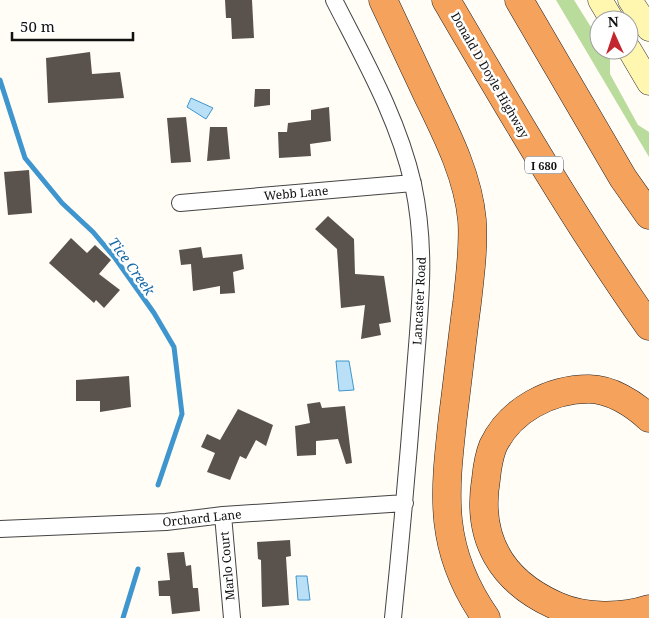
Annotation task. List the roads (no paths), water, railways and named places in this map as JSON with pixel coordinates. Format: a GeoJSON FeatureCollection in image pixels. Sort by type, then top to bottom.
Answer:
{"type":"FeatureCollection","features":[{"type":"Feature","properties":{"kind":"highway"},"geometry":{"type":"LineString","coordinates":[[383,0],[452,148],[471,210],[471,262],[447,465],[446,500],[448,530],[457,564],[472,597],[486,618]]}},
{"type":"Feature","properties":{"kind":"highway","name":"Donald D Doyle Highway"},"geometry":{"type":"LineString","coordinates":[[446,0],[569,207],[649,326]]}},
{"type":"Feature","properties":{"kind":"highway"},"geometry":{"type":"LineString","coordinates":[[520,0],[623,178],[649,215]]}},
{"type":"Feature","properties":{"kind":"highway"},"geometry":{"type":"LineString","coordinates":[[649,418],[637,407],[614,395],[590,389],[560,393],[538,401],[521,411],[508,424],[492,448],[483,507],[487,534],[495,554],[521,585],[538,597],[561,608],[590,616],[622,616],[649,609]]}},
{"type":"Feature","properties":{"kind":"main road"},"geometry":{"type":"LineString","coordinates":[[630,0],[649,29]]}},
{"type":"Feature","properties":{"kind":"main road"},"geometry":{"type":"LineString","coordinates":[[635,60],[649,83]]}},
{"type":"Feature","properties":{"kind":"street","name":"Lancaster Road"},"geometry":{"type":"LineString","coordinates":[[334,0],[385,100],[400,141],[412,184],[421,237],[422,279],[405,503],[393,618]]}},
{"type":"Feature","properties":{"kind":"street","name":"Webb Lane"},"geometry":{"type":"LineString","coordinates":[[180,204],[412,184]]}},
{"type":"Feature","properties":{"kind":"street","name":"Orchard Lane"},"geometry":{"type":"LineString","coordinates":[[0,529],[166,522],[223,515],[405,503]]}},
{"type":"Feature","properties":{"kind":"street","name":"Marlo Court"},"geometry":{"type":"LineString","coordinates":[[223,515],[232,618]]}},
{"type":"Feature","properties":{"kind":"water"},"geometry":{"type":"Polygon","coordinates":[[[191,98],[213,108],[206,119],[187,107],[191,98]]]}},
{"type":"Feature","properties":{"kind":"water"},"geometry":{"type":"Polygon","coordinates":[[[336,361],[349,361],[354,390],[339,391],[336,361]]]}},
{"type":"Feature","properties":{"kind":"water"},"geometry":{"type":"Polygon","coordinates":[[[296,576],[307,576],[310,600],[298,600],[296,576]]]}},
{"type":"Feature","properties":{"kind":"waterway","name":"Tice Creek"},"geometry":{"type":"LineString","coordinates":[[0,80],[25,158],[62,203],[93,232],[115,258],[154,313],[174,347],[182,414],[158,485]]}},
{"type":"Feature","properties":{"kind":"waterway","name":"Tice Creek"},"geometry":{"type":"LineString","coordinates":[[123,618],[138,569]]}}]}
